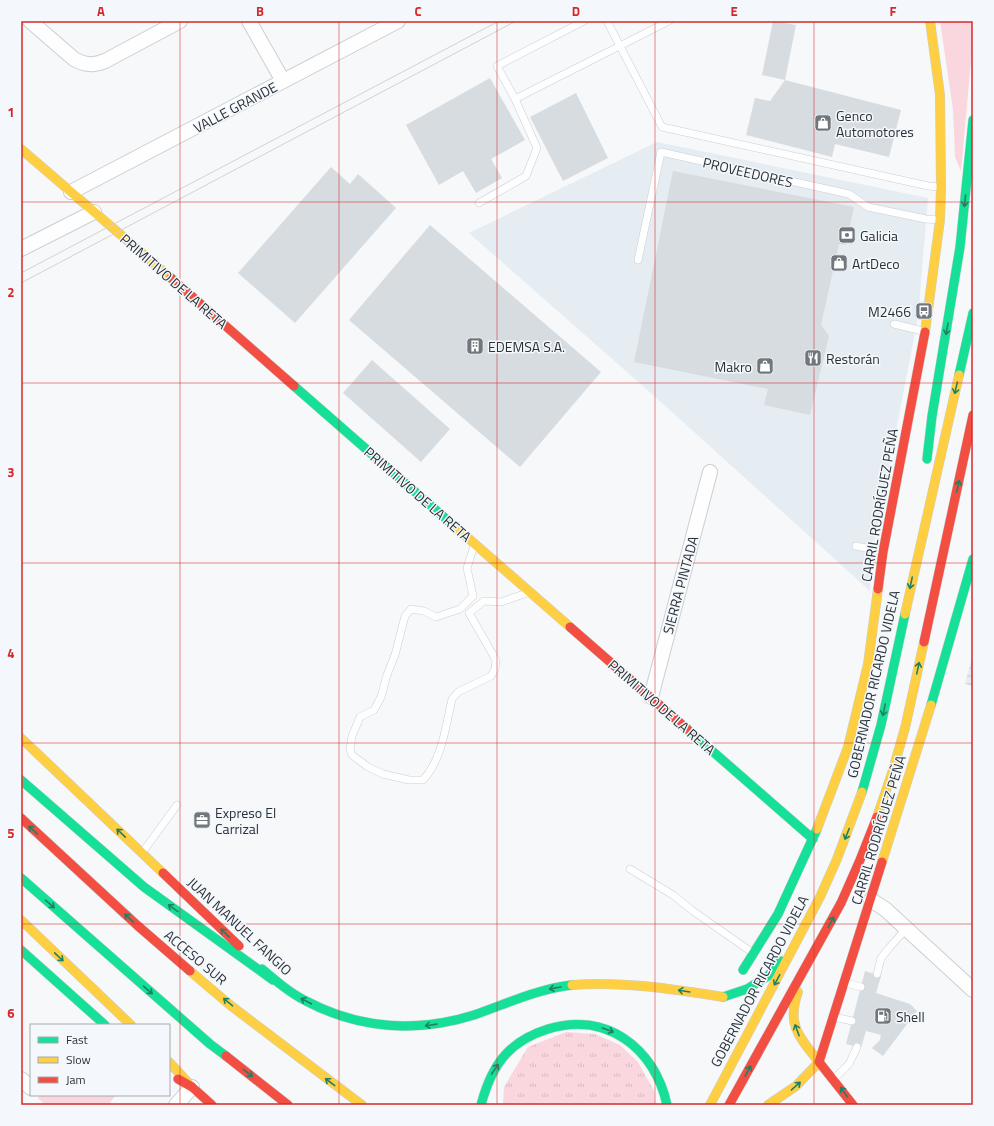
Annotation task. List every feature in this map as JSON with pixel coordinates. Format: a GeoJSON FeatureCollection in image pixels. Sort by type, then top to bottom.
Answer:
{"type":"FeatureCollection","features":[{"type":"Feature","properties":{"kind":"main road","name":"CARRIL RODRÍGUEZ PEÑA"},"geometry":{"type":"LineString","coordinates":[[743,970],[778,914],[814,839],[848,748],[868,664],[883,552],[925,332],[940,220],[940,95],[930,21]]}},
{"type":"Feature","properties":{"kind":"main road"},"geometry":{"type":"LineString","coordinates":[[926,470],[931,424],[956,273],[964,213],[973,120]]}},
{"type":"Feature","properties":{"kind":"main road","name":"PRIMITIVO DE LA RETA"},"geometry":{"type":"LineString","coordinates":[[21,149],[814,839]]}},
{"type":"Feature","properties":{"kind":"main road","name":"GOBERNADOR RICARDO VIDELA"},"geometry":{"type":"LineString","coordinates":[[710,1105],[795,945],[837,859],[862,791],[881,725],[916,562],[973,313]]}},
{"type":"Feature","properties":{"kind":"main road"},"geometry":{"type":"LineString","coordinates":[[729,1105],[812,957],[857,871],[886,791],[905,728],[973,415]]}},
{"type":"Feature","properties":{"kind":"main road"},"geometry":{"type":"LineString","coordinates":[[940,567],[966,492]]}},
{"type":"Feature","properties":{"kind":"main road"},"geometry":{"type":"LineString","coordinates":[[916,562],[923,493]]}},
{"type":"Feature","properties":{"kind":"main road","name":"CARRIL RODRÍGUEZ PEÑA"},"geometry":{"type":"LineString","coordinates":[[819,1062],[936,689],[973,559]]}},
{"type":"Feature","properties":{"kind":"main road","name":"JUAN MANUEL FANGIO"},"geometry":{"type":"LineString","coordinates":[[21,738],[273,980],[296,996],[319,1008],[337,1016],[370,1025],[409,1028],[459,1020],[534,993],[551,988],[567,986],[624,984],[650,986],[723,997],[747,989],[768,976],[795,945]]}},
{"type":"Feature","properties":{"kind":"main road"},"geometry":{"type":"LineString","coordinates":[[21,780],[144,887],[273,980]]}},
{"type":"Feature","properties":{"kind":"main road","name":"ACCESO SUR"},"geometry":{"type":"LineString","coordinates":[[21,818],[138,926],[230,1005],[362,1105]]}},
{"type":"Feature","properties":{"kind":"main road"},"geometry":{"type":"LineString","coordinates":[[21,878],[210,1044],[288,1105]]}},
{"type":"Feature","properties":{"kind":"main road"},"geometry":{"type":"LineString","coordinates":[[21,920],[130,1024]]}},
{"type":"Feature","properties":{"kind":"main road"},"geometry":{"type":"LineString","coordinates":[[22,952],[97,1022]]}},
{"type":"Feature","properties":{"kind":"main road"},"geometry":{"type":"LineString","coordinates":[[812,957],[795,999],[793,1022],[800,1038],[834,1079],[853,1105]]}},
{"type":"Feature","properties":{"kind":"main road"},"geometry":{"type":"LineString","coordinates":[[481,1105],[484,1090],[492,1073],[506,1053],[518,1042],[532,1034],[568,1024],[596,1026],[610,1030],[627,1039],[645,1055],[658,1076],[667,1105]]}},
{"type":"Feature","properties":{"kind":"main road"},"geometry":{"type":"LineString","coordinates":[[768,1105],[789,1092],[805,1078],[819,1062]]}},
{"type":"Feature","properties":{"kind":"main road"},"geometry":{"type":"LineString","coordinates":[[170,1063],[192,1087],[212,1105]]}},
{"type":"Feature","properties":{"kind":"main road"},"geometry":{"type":"LineString","coordinates":[[170,1075],[192,1087]]}},
{"type":"Feature","properties":{"kind":"street"},"geometry":{"type":"LineString","coordinates":[[30,21],[74,59],[89,65],[105,61],[180,21]]}},
{"type":"Feature","properties":{"kind":"street"},"geometry":{"type":"LineString","coordinates":[[249,21],[283,82]]}},
{"type":"Feature","properties":{"kind":"street","name":"VALLE GRANDE"},"geometry":{"type":"LineString","coordinates":[[71,192],[398,21]]}},
{"type":"Feature","properties":{"kind":"street"},"geometry":{"type":"LineString","coordinates":[[21,249],[94,212]]}},
{"type":"Feature","properties":{"kind":"street","name":"SIERRA PINTADA"},"geometry":{"type":"LineString","coordinates":[[651,697],[710,472]]}},
{"type":"Feature","properties":{"kind":"street"},"geometry":{"type":"LineString","coordinates":[[871,900],[885,909],[973,990]]}},
{"type":"Feature","properties":{"kind":"street"},"geometry":{"type":"LineString","coordinates":[[21,1079],[30,1087]]}},
{"type":"Feature","properties":{"kind":"street"},"geometry":{"type":"LineString","coordinates":[[176,1105],[192,1087]]}},
{"type":"Feature","properties":{"kind":"lane"},"geometry":{"type":"LineString","coordinates":[[479,203],[526,176],[537,148],[515,99],[497,66],[584,21]]}},
{"type":"Feature","properties":{"kind":"lane"},"geometry":{"type":"LineString","coordinates":[[607,21],[621,45],[662,127],[928,186],[941,187]]}},
{"type":"Feature","properties":{"kind":"lane"},"geometry":{"type":"LineString","coordinates":[[515,99],[669,21]]}},
{"type":"Feature","properties":{"kind":"lane","name":"PROVEEDORES"},"geometry":{"type":"LineString","coordinates":[[638,260],[660,152],[849,194],[868,207],[926,219],[940,220]]}},
{"type":"Feature","properties":{"kind":"lane"},"geometry":{"type":"LineString","coordinates":[[894,324],[925,332]]}},
{"type":"Feature","properties":{"kind":"lane"},"geometry":{"type":"LineString","coordinates":[[475,544],[467,568],[473,596],[460,610],[436,617],[424,611],[411,609],[405,616],[395,655],[387,675],[381,697],[374,710],[360,718],[352,736],[350,750],[352,755],[368,767],[383,774],[409,780],[423,780],[430,773],[438,757],[452,699],[458,692],[491,676],[495,668],[496,660],[469,613],[484,601],[501,602],[530,592]]}},
{"type":"Feature","properties":{"kind":"lane"},"geometry":{"type":"LineString","coordinates":[[856,546],[883,552]]}},
{"type":"Feature","properties":{"kind":"lane"},"geometry":{"type":"LineString","coordinates":[[142,853],[177,805]]}},
{"type":"Feature","properties":{"kind":"lane"},"geometry":{"type":"LineString","coordinates":[[630,870],[673,895],[754,954]]}},
{"type":"Feature","properties":{"kind":"lane"},"geometry":{"type":"LineString","coordinates":[[877,974],[882,958],[906,929]]}},
{"type":"Feature","properties":{"kind":"lane"},"geometry":{"type":"LineString","coordinates":[[844,983],[861,987]]}},
{"type":"Feature","properties":{"kind":"lane"},"geometry":{"type":"LineString","coordinates":[[834,1017],[852,1021]]}},
{"type":"Feature","properties":{"kind":"lane"},"geometry":{"type":"LineString","coordinates":[[834,1079],[849,1064],[857,1047]]}},
{"type":"Feature","properties":{"kind":"shaded area","name":"Makro"},"geometry":{"type":"Polygon","coordinates":[[[657,142],[928,198],[918,317],[873,549],[870,591],[661,402],[469,233],[657,142]]]}},
{"type":"Feature","properties":{"kind":"shaded area"},"geometry":{"type":"Polygon","coordinates":[[[973,654],[973,686],[965,684],[973,654]]]}},
{"type":"Feature","properties":{"kind":"green space"},"geometry":{"type":"Polygon","coordinates":[[[940,21],[973,21],[973,39],[961,171],[955,157],[953,110],[940,21]]]}},
{"type":"Feature","properties":{"kind":"green space"},"geometry":{"type":"Polygon","coordinates":[[[566,1032],[595,1034],[620,1045],[638,1062],[654,1091],[655,1105],[503,1105],[504,1087],[528,1047],[566,1032]]]}},
{"type":"Feature","properties":{"kind":"green space"},"geometry":{"type":"Polygon","coordinates":[[[39,1096],[115,1096],[108,1105],[45,1105],[38,1098],[39,1096]]]}},
{"type":"Feature","properties":{"kind":"building"},"geometry":{"type":"Polygon","coordinates":[[[773,21],[796,25],[785,80],[762,75],[773,21]]]}},
{"type":"Feature","properties":{"kind":"building"},"geometry":{"type":"Polygon","coordinates":[[[490,78],[525,140],[491,159],[502,178],[476,193],[463,171],[439,185],[406,125],[490,78]]]}},
{"type":"Feature","properties":{"kind":"building","name":"Genco Automotores"},"geometry":{"type":"Polygon","coordinates":[[[785,80],[901,110],[889,157],[835,144],[832,157],[746,135],[755,98],[770,101],[785,80]]]}},
{"type":"Feature","properties":{"kind":"building"},"geometry":{"type":"Polygon","coordinates":[[[576,93],[608,158],[563,181],[530,117],[576,93]]]}},
{"type":"Feature","properties":{"kind":"building"},"geometry":{"type":"Polygon","coordinates":[[[331,167],[350,184],[358,174],[396,208],[295,323],[238,273],[331,167]]]}},
{"type":"Feature","properties":{"kind":"building"},"geometry":{"type":"Polygon","coordinates":[[[673,171],[854,207],[846,245],[839,244],[821,325],[829,336],[810,415],[764,405],[768,389],[634,362],[673,171]]]}},
{"type":"Feature","properties":{"kind":"building","name":"EDEMSA S.A."},"geometry":{"type":"Polygon","coordinates":[[[430,225],[601,372],[520,467],[349,320],[430,225]]]}},
{"type":"Feature","properties":{"kind":"building"},"geometry":{"type":"Polygon","coordinates":[[[372,360],[450,429],[421,462],[343,393],[372,360]]]}},
{"type":"Feature","properties":{"kind":"building","name":"Shell"},"geometry":{"type":"Polygon","coordinates":[[[865,971],[881,976],[876,993],[910,1004],[917,1011],[883,1056],[872,1048],[880,1040],[881,1035],[866,1031],[861,1048],[846,1044],[865,971]]]}},
{"type":"Feature","properties":{"kind":"tram line"},"geometry":{"type":"LineString","coordinates":[[21,273],[499,21]]}},
{"type":"Feature","properties":{"kind":"tram line"},"geometry":{"type":"LineString","coordinates":[[21,283],[516,21]]}},
{"type":"Feature","properties":{"kind":"traffic: fast"},"geometry":{"type":"LineString","coordinates":[[927,459],[932,416],[960,247],[973,120]]}},
{"type":"Feature","properties":{"kind":"traffic: fast"},"geometry":{"type":"LineString","coordinates":[[959,375],[973,313]]}},
{"type":"Feature","properties":{"kind":"traffic: fast"},"geometry":{"type":"LineString","coordinates":[[294,386],[453,525]]}},
{"type":"Feature","properties":{"kind":"traffic: fast"},"geometry":{"type":"LineString","coordinates":[[931,705],[973,559]]}},
{"type":"Feature","properties":{"kind":"traffic: fast"},"geometry":{"type":"LineString","coordinates":[[862,792],[881,725],[905,614]]}},
{"type":"Feature","properties":{"kind":"traffic: fast"},"geometry":{"type":"LineString","coordinates":[[687,729],[813,839]]}},
{"type":"Feature","properties":{"kind":"traffic: fast"},"geometry":{"type":"LineString","coordinates":[[21,780],[144,887],[273,980]]}},
{"type":"Feature","properties":{"kind":"traffic: fast"},"geometry":{"type":"LineString","coordinates":[[743,970],[778,914],[817,829]]}},
{"type":"Feature","properties":{"kind":"traffic: fast"},"geometry":{"type":"LineString","coordinates":[[21,878],[210,1044],[226,1056]]}},
{"type":"Feature","properties":{"kind":"traffic: fast"},"geometry":{"type":"LineString","coordinates":[[21,950],[104,1024]]}},
{"type":"Feature","properties":{"kind":"traffic: fast"},"geometry":{"type":"LineString","coordinates":[[723,997],[747,989],[768,976],[781,961]]}},
{"type":"Feature","properties":{"kind":"traffic: fast"},"geometry":{"type":"LineString","coordinates":[[262,969],[294,994],[326,1010],[347,1018],[388,1025],[410,1026],[453,1021],[534,993],[572,985]]}},
{"type":"Feature","properties":{"kind":"traffic: fast"},"geometry":{"type":"LineString","coordinates":[[481,1105],[494,1071],[501,1059],[510,1050],[520,1042],[536,1033],[569,1025],[589,1025],[608,1030],[625,1039],[639,1051],[652,1067],[661,1085],[667,1105]]}},
{"type":"Feature","properties":{"kind":"traffic: slow"},"geometry":{"type":"LineString","coordinates":[[925,332],[940,220],[941,187],[940,95],[930,21]]}},
{"type":"Feature","properties":{"kind":"traffic: slow"},"geometry":{"type":"LineString","coordinates":[[21,149],[171,278]]}},
{"type":"Feature","properties":{"kind":"traffic: slow"},"geometry":{"type":"LineString","coordinates":[[905,614],[959,375]]}},
{"type":"Feature","properties":{"kind":"traffic: slow"},"geometry":{"type":"LineString","coordinates":[[453,525],[570,627]]}},
{"type":"Feature","properties":{"kind":"traffic: slow"},"geometry":{"type":"LineString","coordinates":[[817,829],[848,747],[868,664],[878,589]]}},
{"type":"Feature","properties":{"kind":"traffic: slow"},"geometry":{"type":"LineString","coordinates":[[877,817],[905,728],[924,642]]}},
{"type":"Feature","properties":{"kind":"traffic: slow"},"geometry":{"type":"LineString","coordinates":[[882,862],[931,705]]}},
{"type":"Feature","properties":{"kind":"traffic: slow"},"geometry":{"type":"LineString","coordinates":[[21,738],[163,873]]}},
{"type":"Feature","properties":{"kind":"traffic: slow"},"geometry":{"type":"LineString","coordinates":[[710,1105],[820,897],[837,859],[862,792]]}},
{"type":"Feature","properties":{"kind":"traffic: slow"},"geometry":{"type":"LineString","coordinates":[[21,920],[130,1024]]}},
{"type":"Feature","properties":{"kind":"traffic: slow"},"geometry":{"type":"LineString","coordinates":[[190,971],[230,1005],[362,1105]]}},
{"type":"Feature","properties":{"kind":"traffic: slow"},"geometry":{"type":"LineString","coordinates":[[572,985],[629,985],[723,997]]}},
{"type":"Feature","properties":{"kind":"traffic: slow"},"geometry":{"type":"LineString","coordinates":[[768,1105],[796,1086],[819,1062],[806,1046],[794,1022],[795,1003],[798,992]]}},
{"type":"Feature","properties":{"kind":"traffic: slow"},"geometry":{"type":"LineString","coordinates":[[170,1063],[192,1087]]}},
{"type":"Feature","properties":{"kind":"traffic: jam"},"geometry":{"type":"LineString","coordinates":[[171,278],[294,386]]}},
{"type":"Feature","properties":{"kind":"traffic: jam"},"geometry":{"type":"LineString","coordinates":[[878,589],[883,552],[925,332]]}},
{"type":"Feature","properties":{"kind":"traffic: jam"},"geometry":{"type":"LineString","coordinates":[[924,642],[973,415]]}},
{"type":"Feature","properties":{"kind":"traffic: jam"},"geometry":{"type":"LineString","coordinates":[[570,627],[687,729]]}},
{"type":"Feature","properties":{"kind":"traffic: jam"},"geometry":{"type":"LineString","coordinates":[[729,1105],[841,903],[877,817]]}},
{"type":"Feature","properties":{"kind":"traffic: jam"},"geometry":{"type":"LineString","coordinates":[[21,818],[138,926],[190,971]]}},
{"type":"Feature","properties":{"kind":"traffic: jam"},"geometry":{"type":"LineString","coordinates":[[853,1105],[819,1062],[882,862]]}},
{"type":"Feature","properties":{"kind":"traffic: jam"},"geometry":{"type":"LineString","coordinates":[[163,873],[239,946]]}},
{"type":"Feature","properties":{"kind":"traffic: jam"},"geometry":{"type":"LineString","coordinates":[[226,1056],[288,1105]]}},
{"type":"Feature","properties":{"kind":"traffic: jam"},"geometry":{"type":"LineString","coordinates":[[178,1079],[192,1087],[212,1105]]}},
{"type":"Feature","properties":{"kind":"place","name":"Genco Automotores"},"geometry":{"type":"Point","coordinates":[823,123]}},
{"type":"Feature","properties":{"kind":"place","name":"Galicia"},"geometry":{"type":"Point","coordinates":[847,235]}},
{"type":"Feature","properties":{"kind":"place","name":"ArtDeco"},"geometry":{"type":"Point","coordinates":[839,263]}},
{"type":"Feature","properties":{"kind":"place","name":"M2466"},"geometry":{"type":"Point","coordinates":[924,311]}},
{"type":"Feature","properties":{"kind":"place","name":"EDEMSA S.A."},"geometry":{"type":"Point","coordinates":[475,346]}},
{"type":"Feature","properties":{"kind":"place","name":"Restorán"},"geometry":{"type":"Point","coordinates":[813,358]}},
{"type":"Feature","properties":{"kind":"place","name":"Makro"},"geometry":{"type":"Point","coordinates":[765,366]}},
{"type":"Feature","properties":{"kind":"place","name":"Expreso El Carrizal"},"geometry":{"type":"Point","coordinates":[202,820]}},
{"type":"Feature","properties":{"kind":"place","name":"Shell"},"geometry":{"type":"Point","coordinates":[883,1016]}}]}
